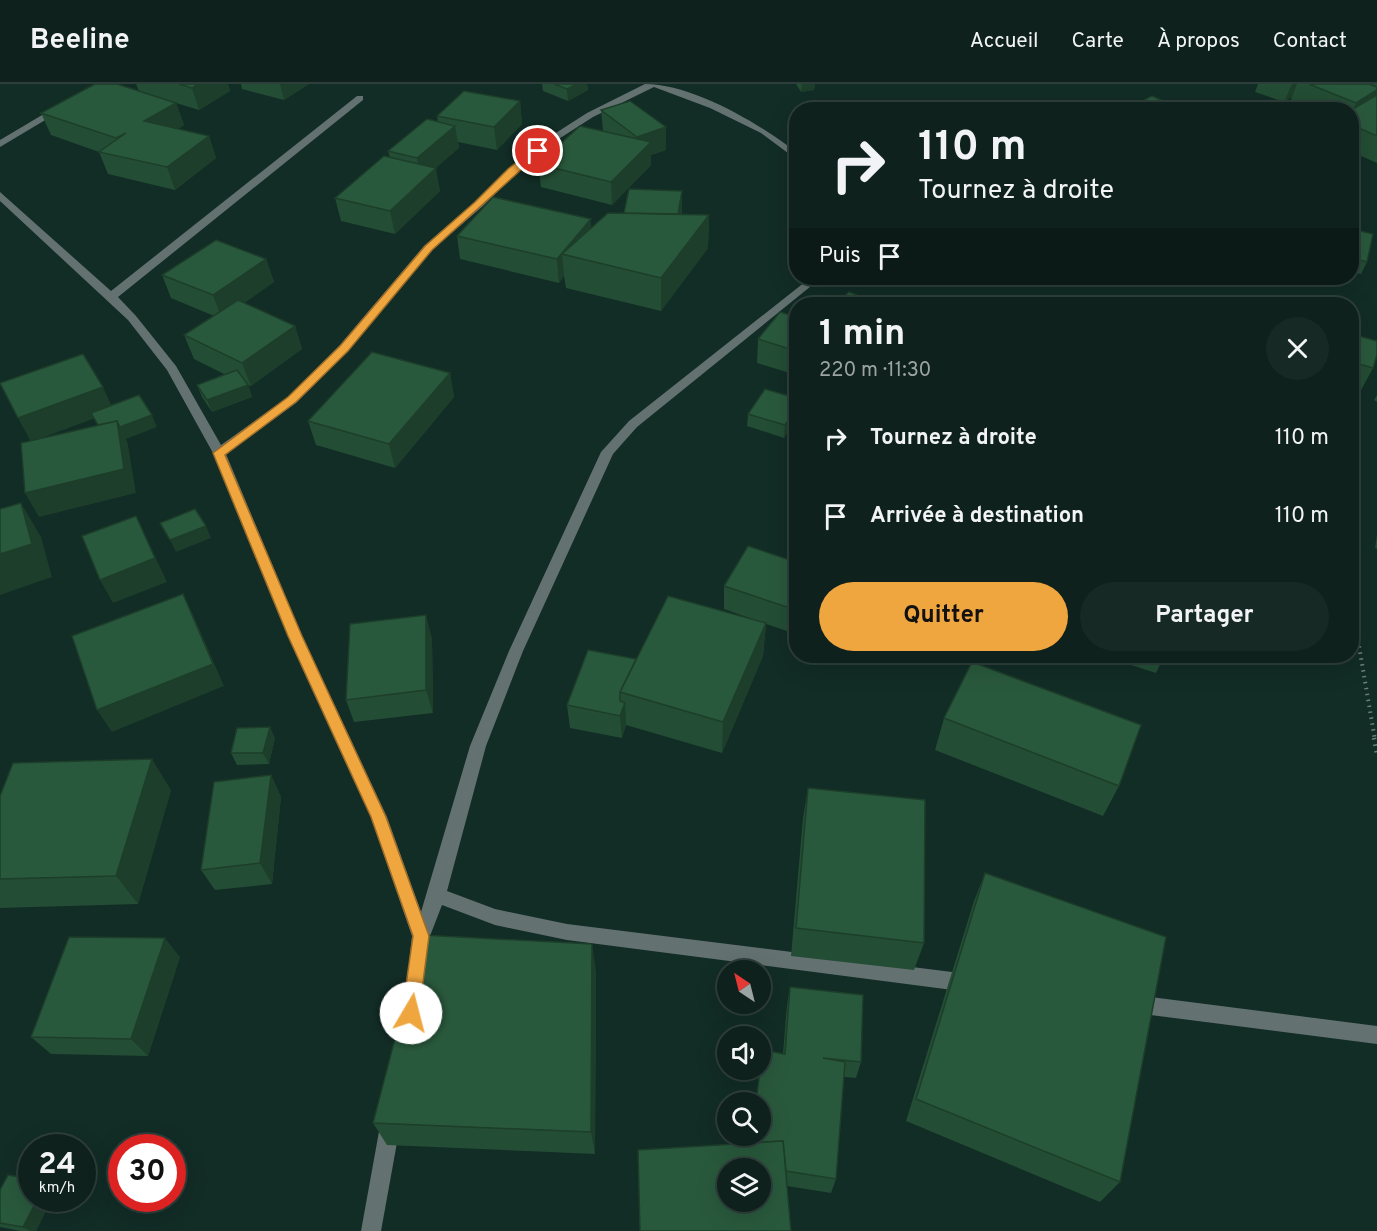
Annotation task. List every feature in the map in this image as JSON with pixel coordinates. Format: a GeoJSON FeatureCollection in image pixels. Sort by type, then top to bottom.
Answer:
{"type":"FeatureCollection","features":[{"type":"Feature","properties":{"kind":"street"},"geometry":{"type":"LineString","coordinates":[[219,453],[292,400],[344,348],[428,248],[479,204],[512,171],[550,140],[590,115],[654,84],[713,106],[764,131],[789,151]]}},
{"type":"Feature","properties":{"kind":"street"},"geometry":{"type":"LineString","coordinates":[[111,297],[360,98]]}},
{"type":"Feature","properties":{"kind":"street"},"geometry":{"type":"LineString","coordinates":[[0,144],[69,102]]}},
{"type":"Feature","properties":{"kind":"street"},"geometry":{"type":"LineString","coordinates":[[0,195],[132,318],[172,369],[219,453],[295,636],[379,817],[421,936]]}},
{"type":"Feature","properties":{"kind":"street"},"geometry":{"type":"LineString","coordinates":[[792,297],[807,285]]}},
{"type":"Feature","properties":{"kind":"street"},"geometry":{"type":"LineString","coordinates":[[415,980],[421,936],[437,895],[478,746],[516,651],[607,452],[633,424],[789,300]]}},
{"type":"Feature","properties":{"kind":"street"},"geometry":{"type":"LineString","coordinates":[[437,895],[495,917],[567,932],[990,986]]}},
{"type":"Feature","properties":{"kind":"street"},"geometry":{"type":"LineString","coordinates":[[1119,1002],[1377,1035]]}},
{"type":"Feature","properties":{"kind":"street"},"geometry":{"type":"LineString","coordinates":[[370,1231],[392,1113]]}},
{"type":"Feature","properties":{"kind":"path"},"geometry":{"type":"LineString","coordinates":[[1359,647],[1377,754]]}},
{"type":"Feature","properties":{"kind":"building"},"geometry":{"type":"Polygon","coordinates":[[[95,84],[117,84],[176,103],[144,121],[209,136],[167,167],[99,152],[126,133],[116,138],[41,113],[95,84]]]}},
{"type":"Feature","properties":{"kind":"building"},"geometry":{"type":"Polygon","coordinates":[[[179,84],[198,84],[192,88],[179,84]]]}},
{"type":"Feature","properties":{"kind":"building"},"geometry":{"type":"Polygon","coordinates":[[[554,84],[577,84],[567,89],[554,84]]]}},
{"type":"Feature","properties":{"kind":"building"},"geometry":{"type":"Polygon","coordinates":[[[1309,84],[1369,84],[1377,87],[1377,90],[1358,102],[1309,84]]]}},
{"type":"Feature","properties":{"kind":"building"},"geometry":{"type":"Polygon","coordinates":[[[464,91],[520,101],[494,127],[437,116],[464,91]]]}},
{"type":"Feature","properties":{"kind":"building"},"geometry":{"type":"Polygon","coordinates":[[[1377,95],[1377,136],[1359,128],[1359,105],[1377,95]]]}},
{"type":"Feature","properties":{"kind":"building"},"geometry":{"type":"Polygon","coordinates":[[[1152,96],[1165,102],[1140,102],[1152,96]]]}},
{"type":"Feature","properties":{"kind":"building"},"geometry":{"type":"Polygon","coordinates":[[[630,101],[666,127],[637,137],[601,110],[630,101]]]}},
{"type":"Feature","properties":{"kind":"building"},"geometry":{"type":"Polygon","coordinates":[[[427,119],[455,126],[417,158],[388,151],[427,119]]]}},
{"type":"Feature","properties":{"kind":"building"},"geometry":{"type":"Polygon","coordinates":[[[580,126],[651,142],[611,182],[538,164],[580,126]]]}},
{"type":"Feature","properties":{"kind":"building"},"geometry":{"type":"Polygon","coordinates":[[[384,156],[436,168],[390,211],[335,198],[384,156]]]}},
{"type":"Feature","properties":{"kind":"building"},"geometry":{"type":"Polygon","coordinates":[[[629,189],[682,191],[678,214],[624,213],[629,189]]]}},
{"type":"Feature","properties":{"kind":"building"},"geometry":{"type":"Polygon","coordinates":[[[493,197],[591,219],[557,259],[457,236],[493,197]]]}},
{"type":"Feature","properties":{"kind":"building"},"geometry":{"type":"Polygon","coordinates":[[[608,213],[709,215],[661,278],[562,254],[608,213]]]}},
{"type":"Feature","properties":{"kind":"building"},"geometry":{"type":"Polygon","coordinates":[[[1359,231],[1373,234],[1367,262],[1359,260],[1359,231]]]}},
{"type":"Feature","properties":{"kind":"building"},"geometry":{"type":"Polygon","coordinates":[[[216,240],[266,259],[213,295],[162,275],[216,240]]]}},
{"type":"Feature","properties":{"kind":"building"},"geometry":{"type":"Polygon","coordinates":[[[849,292],[862,297],[843,297],[849,292]]]}},
{"type":"Feature","properties":{"kind":"building"},"geometry":{"type":"Polygon","coordinates":[[[238,300],[295,326],[242,363],[184,335],[238,300]]]}},
{"type":"Feature","properties":{"kind":"building"},"geometry":{"type":"Polygon","coordinates":[[[780,312],[789,315],[789,349],[758,339],[780,312]]]}},
{"type":"Feature","properties":{"kind":"building"},"geometry":{"type":"Polygon","coordinates":[[[1359,336],[1377,341],[1377,355],[1373,368],[1359,364],[1359,336]]]}},
{"type":"Feature","properties":{"kind":"building"},"geometry":{"type":"Polygon","coordinates":[[[372,352],[450,373],[389,444],[308,421],[372,352]]]}},
{"type":"Feature","properties":{"kind":"building"},"geometry":{"type":"Polygon","coordinates":[[[83,354],[103,387],[18,418],[0,383],[83,354]]]}},
{"type":"Feature","properties":{"kind":"building"},"geometry":{"type":"Polygon","coordinates":[[[237,370],[248,385],[207,400],[197,385],[237,370]]]}},
{"type":"Feature","properties":{"kind":"building"},"geometry":{"type":"Polygon","coordinates":[[[765,389],[789,396],[789,419],[785,425],[748,414],[765,389]]]}},
{"type":"Feature","properties":{"kind":"building"},"geometry":{"type":"Polygon","coordinates":[[[139,395],[152,415],[120,427],[117,421],[98,425],[91,413],[139,395]]]}},
{"type":"Feature","properties":{"kind":"building"},"geometry":{"type":"Polygon","coordinates":[[[117,421],[124,469],[25,493],[21,443],[117,421]]]}},
{"type":"Feature","properties":{"kind":"building"},"geometry":{"type":"Polygon","coordinates":[[[21,503],[32,544],[0,554],[0,509],[21,503]]]}},
{"type":"Feature","properties":{"kind":"building"},"geometry":{"type":"Polygon","coordinates":[[[195,509],[206,526],[170,540],[160,523],[195,509]]]}},
{"type":"Feature","properties":{"kind":"building"},"geometry":{"type":"Polygon","coordinates":[[[136,516],[155,558],[100,580],[82,536],[136,516]]]}},
{"type":"Feature","properties":{"kind":"building"},"geometry":{"type":"Polygon","coordinates":[[[748,546],[789,560],[789,608],[724,586],[748,546]]]}},
{"type":"Feature","properties":{"kind":"building"},"geometry":{"type":"Polygon","coordinates":[[[183,594],[213,664],[97,710],[72,636],[183,594]]]}},
{"type":"Feature","properties":{"kind":"building"},"geometry":{"type":"Polygon","coordinates":[[[668,596],[766,623],[723,722],[620,692],[668,596]]]}},
{"type":"Feature","properties":{"kind":"building"},"geometry":{"type":"Polygon","coordinates":[[[426,615],[426,690],[346,700],[350,624],[426,615]]]}},
{"type":"Feature","properties":{"kind":"building"},"geometry":{"type":"Polygon","coordinates":[[[588,650],[636,659],[620,692],[620,701],[625,703],[620,716],[567,705],[588,650]]]}},
{"type":"Feature","properties":{"kind":"building"},"geometry":{"type":"Polygon","coordinates":[[[972,663],[975,663],[1141,725],[1119,786],[944,718],[972,663]]]}},
{"type":"Feature","properties":{"kind":"building"},"geometry":{"type":"Polygon","coordinates":[[[270,727],[263,753],[231,753],[237,728],[270,727]]]}},
{"type":"Feature","properties":{"kind":"building"},"geometry":{"type":"Polygon","coordinates":[[[152,759],[116,876],[0,879],[0,796],[13,763],[152,759]]]}},
{"type":"Feature","properties":{"kind":"building"},"geometry":{"type":"Polygon","coordinates":[[[271,775],[260,863],[201,870],[214,782],[271,775]]]}},
{"type":"Feature","properties":{"kind":"building"},"geometry":{"type":"Polygon","coordinates":[[[808,788],[925,800],[924,943],[796,928],[808,788]]]}},
{"type":"Feature","properties":{"kind":"building"},"geometry":{"type":"Polygon","coordinates":[[[985,873],[1166,937],[1120,1182],[916,1099],[985,873]]]}},
{"type":"Feature","properties":{"kind":"building"},"geometry":{"type":"Polygon","coordinates":[[[422,935],[592,944],[591,1132],[373,1123],[422,935]]]}},
{"type":"Feature","properties":{"kind":"building"},"geometry":{"type":"Polygon","coordinates":[[[69,937],[165,938],[131,1039],[31,1037],[69,937]]]}},
{"type":"Feature","properties":{"kind":"building"},"geometry":{"type":"Polygon","coordinates":[[[790,987],[863,995],[861,1062],[823,1058],[845,1062],[836,1179],[786,1171],[783,1141],[771,1142],[771,1092],[757,1092],[759,1080],[771,1080],[771,1052],[785,1054],[790,987]]]}},
{"type":"Feature","properties":{"kind":"building"},"geometry":{"type":"Polygon","coordinates":[[[783,1141],[791,1231],[640,1231],[638,1150],[717,1145],[771,1146],[771,1142],[783,1141]]]}},
{"type":"Feature","properties":{"kind":"building"},"geometry":{"type":"Polygon","coordinates":[[[8,1175],[18,1177],[18,1212],[31,1212],[23,1227],[0,1223],[0,1190],[8,1175]]]}},
{"type":"Feature","properties":{"kind":"route"},"geometry":{"type":"LineString","coordinates":[[411,1013],[421,936],[379,817],[295,636],[219,453],[292,400],[344,348],[428,248],[479,204],[512,171],[538,151]]}}]}
